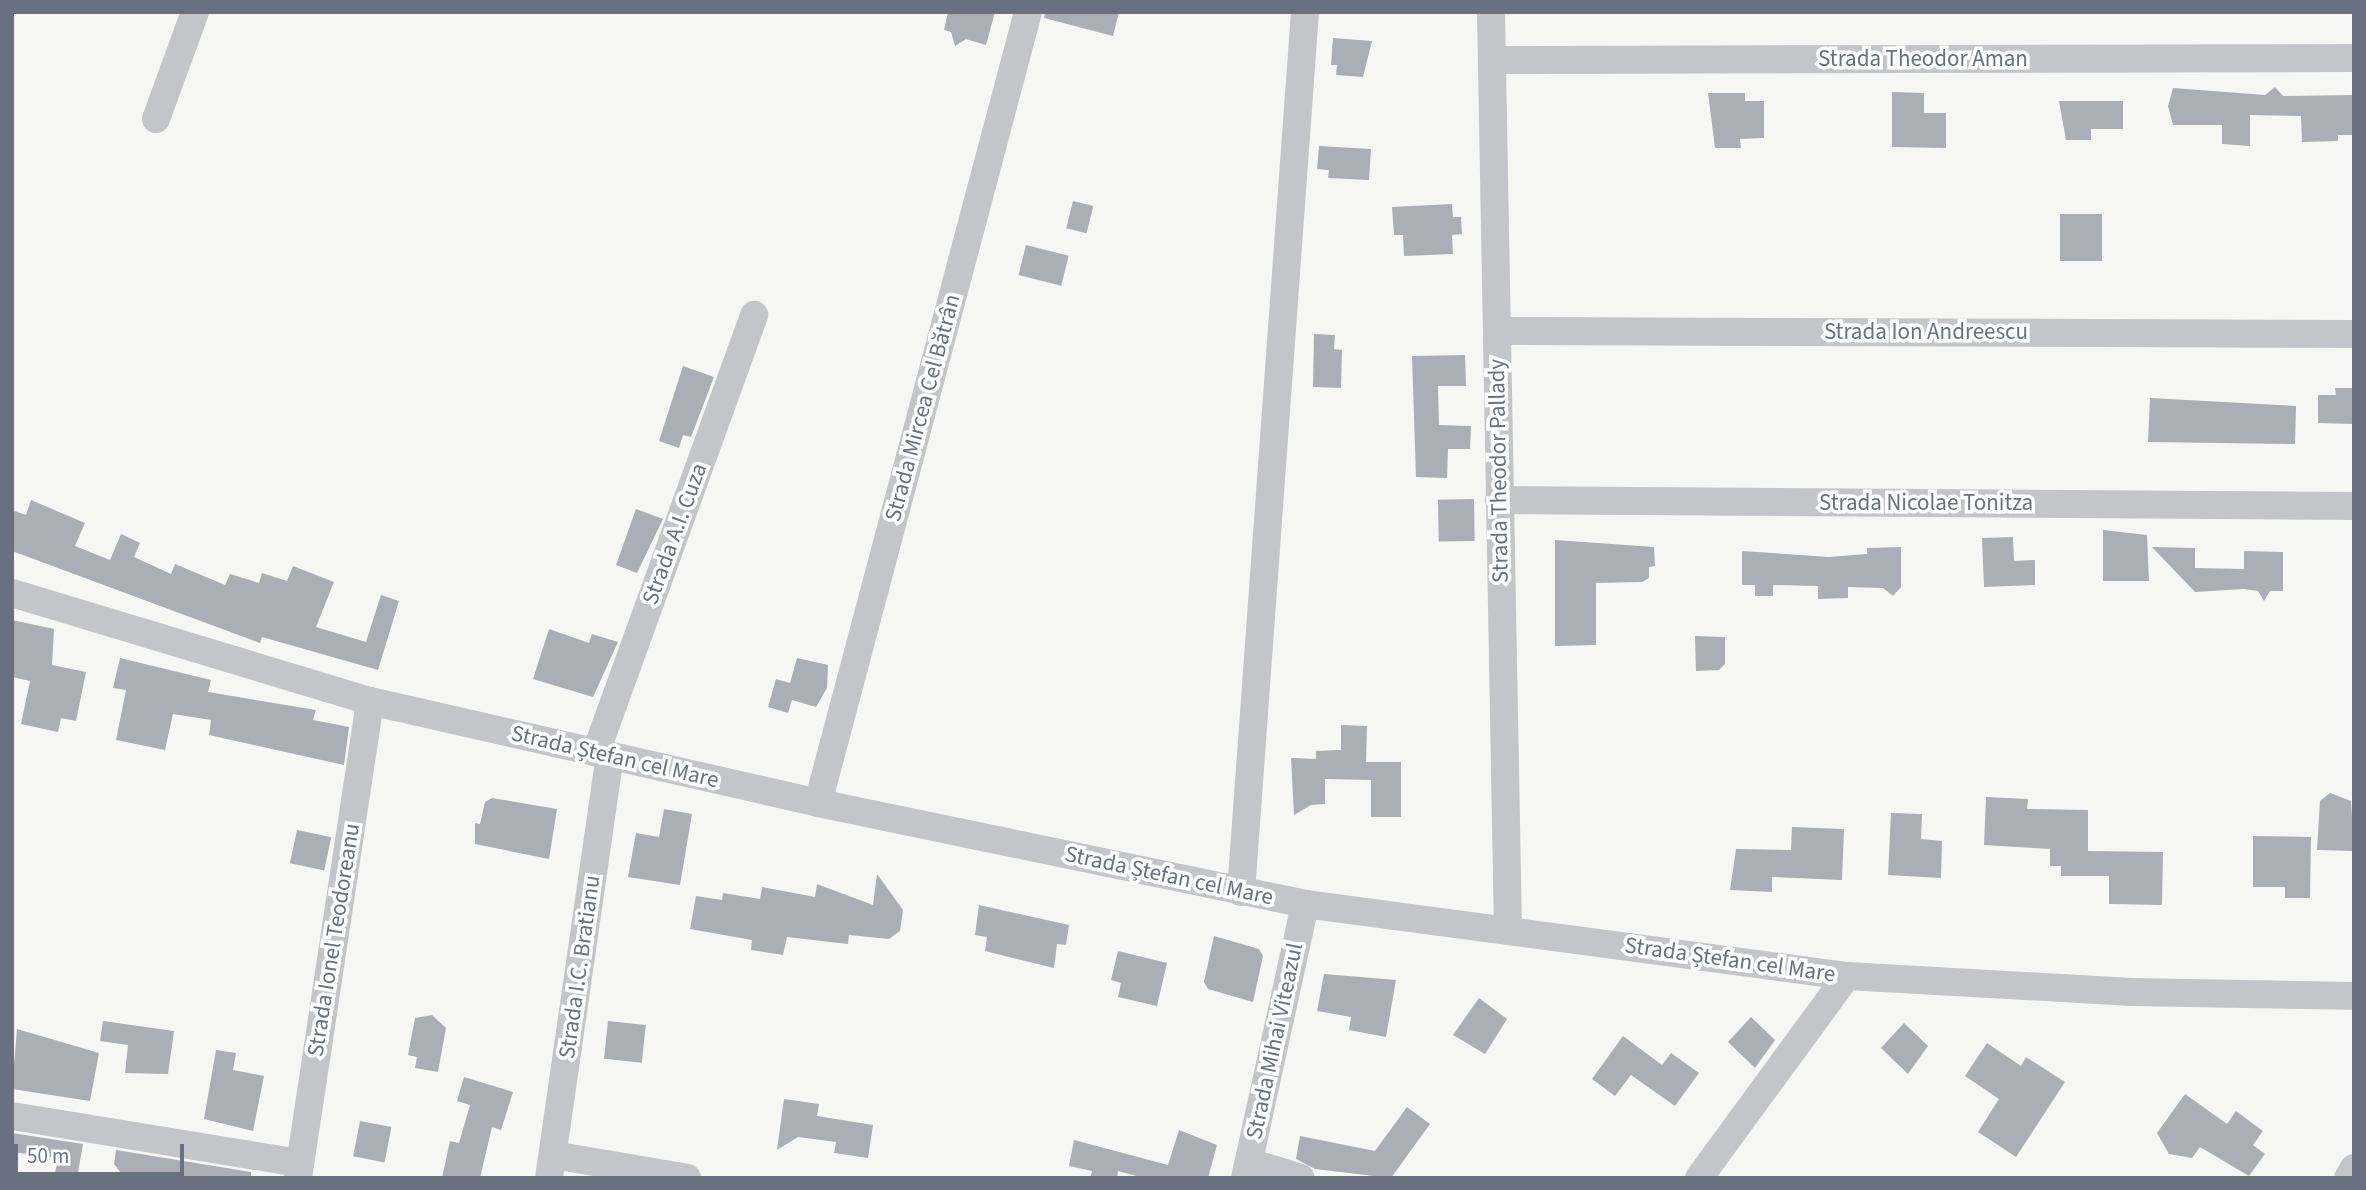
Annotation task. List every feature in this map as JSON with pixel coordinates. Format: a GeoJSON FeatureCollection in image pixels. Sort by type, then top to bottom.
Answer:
{"type":"FeatureCollection","features":[{"type":"Feature","properties":{"kind":"street"},"geometry":{"type":"LineString","coordinates":[[156,119],[195,12]]}},
{"type":"Feature","properties":{"kind":"street","name":"Strada Mircea Cel Bătrân"},"geometry":{"type":"LineString","coordinates":[[818,803],[1028,12]]}},
{"type":"Feature","properties":{"kind":"street"},"geometry":{"type":"LineString","coordinates":[[1241,892],[1305,12]]}},
{"type":"Feature","properties":{"kind":"street","name":"Strada Theodor Pallady"},"geometry":{"type":"LineString","coordinates":[[1491,12],[1508,929]]}},
{"type":"Feature","properties":{"kind":"street","name":"Strada Theodor Aman"},"geometry":{"type":"LineString","coordinates":[[1493,60],[2354,58]]}},
{"type":"Feature","properties":{"kind":"street","name":"Strada A.I. Cuza"},"geometry":{"type":"LineString","coordinates":[[603,755],[754,315]]}},
{"type":"Feature","properties":{"kind":"street","name":"Strada Ion Andreescu"},"geometry":{"type":"LineString","coordinates":[[1498,331],[2354,334]]}},
{"type":"Feature","properties":{"kind":"street","name":"Strada Nicolae Tonitza"},"geometry":{"type":"LineString","coordinates":[[1499,500],[2354,506]]}},
{"type":"Feature","properties":{"kind":"street","name":"Strada Ștefan cel Mare"},"geometry":{"type":"LineString","coordinates":[[12,593],[370,701],[818,803],[1305,904],[1847,976],[2132,992],[2354,996]]}},
{"type":"Feature","properties":{"kind":"street","name":"Strada Ionel Teodoreanu"},"geometry":{"type":"LineString","coordinates":[[299,1170],[370,701]]}},
{"type":"Feature","properties":{"kind":"street","name":"Strada I.C. Bratianu"},"geometry":{"type":"LineString","coordinates":[[551,1166],[603,755]]}},
{"type":"Feature","properties":{"kind":"street","name":"Strada Mihai Viteazul"},"geometry":{"type":"LineString","coordinates":[[1247,1170],[1305,904]]}},
{"type":"Feature","properties":{"kind":"street"},"geometry":{"type":"LineString","coordinates":[[1699,1178],[1847,976]]}},
{"type":"Feature","properties":{"kind":"street"},"geometry":{"type":"LineString","coordinates":[[12,1116],[299,1170]]}},
{"type":"Feature","properties":{"kind":"street"},"geometry":{"type":"LineString","coordinates":[[551,1166],[687,1178]]}},
{"type":"Feature","properties":{"kind":"street"},"geometry":{"type":"LineString","coordinates":[[2348,1178],[2354,1168]]}},
{"type":"Feature","properties":{"kind":"street"},"geometry":{"type":"LineString","coordinates":[[1247,1170],[1301,1178]]}},
{"type":"Feature","properties":{"kind":"building"},"geometry":{"type":"Polygon","coordinates":[[[948,12],[995,12],[986,45],[966,39],[955,46],[951,32],[944,30],[948,12]]]}},
{"type":"Feature","properties":{"kind":"building"},"geometry":{"type":"Polygon","coordinates":[[[1045,12],[1119,12],[1113,36],[1044,18],[1045,12]]]}},
{"type":"Feature","properties":{"kind":"building"},"geometry":{"type":"Polygon","coordinates":[[[1333,38],[1372,41],[1363,77],[1336,75],[1337,65],[1331,65],[1333,38]]]}},
{"type":"Feature","properties":{"kind":"building"},"geometry":{"type":"Polygon","coordinates":[[[2275,87],[2283,96],[2354,95],[2354,135],[2338,135],[2338,141],[2302,142],[2301,116],[2250,115],[2250,146],[2222,144],[2222,125],[2173,125],[2168,106],[2173,88],[2265,95],[2275,87]]]}},
{"type":"Feature","properties":{"kind":"building"},"geometry":{"type":"Polygon","coordinates":[[[1892,92],[1924,93],[1924,113],[1946,113],[1946,148],[1892,147],[1892,92]]]}},
{"type":"Feature","properties":{"kind":"building"},"geometry":{"type":"Polygon","coordinates":[[[1708,93],[1745,93],[1745,101],[1764,101],[1764,138],[1740,139],[1741,148],[1715,148],[1708,93]]]}},
{"type":"Feature","properties":{"kind":"building"},"geometry":{"type":"Polygon","coordinates":[[[2059,101],[2123,101],[2123,129],[2091,129],[2091,140],[2066,140],[2059,101]]]}},
{"type":"Feature","properties":{"kind":"building"},"geometry":{"type":"Polygon","coordinates":[[[1319,146],[1371,149],[1369,180],[1328,178],[1329,170],[1317,169],[1319,146]]]}},
{"type":"Feature","properties":{"kind":"building"},"geometry":{"type":"Polygon","coordinates":[[[1073,201],[1093,206],[1087,233],[1066,228],[1073,201]]]}},
{"type":"Feature","properties":{"kind":"building"},"geometry":{"type":"Polygon","coordinates":[[[1452,204],[1453,217],[1461,217],[1462,234],[1452,235],[1453,254],[1404,256],[1403,235],[1394,235],[1392,207],[1452,204]]]}},
{"type":"Feature","properties":{"kind":"building"},"geometry":{"type":"Polygon","coordinates":[[[2060,214],[2102,214],[2102,261],[2060,261],[2060,214]]]}},
{"type":"Feature","properties":{"kind":"building"},"geometry":{"type":"Polygon","coordinates":[[[1026,245],[1069,256],[1061,286],[1019,275],[1026,245]]]}},
{"type":"Feature","properties":{"kind":"building"},"geometry":{"type":"Polygon","coordinates":[[[1314,334],[1335,335],[1334,349],[1342,350],[1341,388],[1313,387],[1314,334]]]}},
{"type":"Feature","properties":{"kind":"building"},"geometry":{"type":"Polygon","coordinates":[[[1465,355],[1466,386],[1438,386],[1439,425],[1471,426],[1470,449],[1448,449],[1447,478],[1416,477],[1412,356],[1465,355]]]}},
{"type":"Feature","properties":{"kind":"building"},"geometry":{"type":"Polygon","coordinates":[[[683,366],[714,377],[691,437],[683,435],[679,448],[659,441],[683,366]]]}},
{"type":"Feature","properties":{"kind":"building"},"geometry":{"type":"Polygon","coordinates":[[[2335,388],[2354,388],[2354,424],[2318,423],[2318,395],[2336,395],[2335,388]]]}},
{"type":"Feature","properties":{"kind":"building"},"geometry":{"type":"Polygon","coordinates":[[[2150,398],[2296,406],[2295,444],[2148,442],[2150,398]]]}},
{"type":"Feature","properties":{"kind":"building"},"geometry":{"type":"Polygon","coordinates":[[[1474,499],[1475,541],[1439,542],[1438,500],[1474,499]]]}},
{"type":"Feature","properties":{"kind":"building"},"geometry":{"type":"Polygon","coordinates":[[[31,500],[85,523],[75,546],[110,560],[121,534],[140,543],[134,557],[171,574],[175,564],[225,585],[230,574],[259,583],[262,573],[287,581],[293,566],[334,582],[316,627],[366,642],[381,595],[399,601],[378,670],[262,637],[260,643],[12,551],[12,510],[26,515],[31,500]]]}},
{"type":"Feature","properties":{"kind":"building"},"geometry":{"type":"Polygon","coordinates":[[[636,509],[663,519],[637,573],[616,565],[636,509]]]}},
{"type":"Feature","properties":{"kind":"building"},"geometry":{"type":"Polygon","coordinates":[[[2103,530],[2147,535],[2149,581],[2103,581],[2103,530]]]}},
{"type":"Feature","properties":{"kind":"building"},"geometry":{"type":"Polygon","coordinates":[[[2013,537],[2014,561],[2035,560],[2035,585],[1984,587],[1982,538],[2013,537]]]}},
{"type":"Feature","properties":{"kind":"building"},"geometry":{"type":"Polygon","coordinates":[[[1555,540],[1654,547],[1655,566],[1649,567],[1649,578],[1642,582],[1596,583],[1596,645],[1555,646],[1555,540]]]}},
{"type":"Feature","properties":{"kind":"building"},"geometry":{"type":"Polygon","coordinates":[[[1901,547],[1901,587],[1893,596],[1883,588],[1848,587],[1848,598],[1818,599],[1818,586],[1773,585],[1773,596],[1755,596],[1755,585],[1742,585],[1742,551],[1829,557],[1867,554],[1867,548],[1901,547]]]}},
{"type":"Feature","properties":{"kind":"building"},"geometry":{"type":"Polygon","coordinates":[[[2152,547],[2195,548],[2195,568],[2244,569],[2244,551],[2283,552],[2283,591],[2270,591],[2264,601],[2258,591],[2244,589],[2195,592],[2152,547]]]}},
{"type":"Feature","properties":{"kind":"building"},"geometry":{"type":"Polygon","coordinates":[[[12,620],[54,629],[52,665],[86,672],[76,721],[61,718],[58,732],[21,724],[30,681],[12,677],[12,620]]]}},
{"type":"Feature","properties":{"kind":"building"},"geometry":{"type":"Polygon","coordinates":[[[549,629],[589,643],[592,634],[618,642],[593,697],[533,679],[549,629]]]}},
{"type":"Feature","properties":{"kind":"building"},"geometry":{"type":"Polygon","coordinates":[[[1695,636],[1725,637],[1725,664],[1719,670],[1696,671],[1695,636]]]}},
{"type":"Feature","properties":{"kind":"building"},"geometry":{"type":"Polygon","coordinates":[[[120,658],[211,680],[208,692],[316,710],[313,720],[349,727],[344,765],[209,735],[211,720],[173,714],[165,750],[116,740],[126,690],[113,688],[120,658]]]}},
{"type":"Feature","properties":{"kind":"building"},"geometry":{"type":"Polygon","coordinates":[[[797,658],[828,665],[827,688],[816,707],[792,700],[788,713],[768,707],[776,679],[790,683],[797,658]]]}},
{"type":"Feature","properties":{"kind":"building"},"geometry":{"type":"Polygon","coordinates":[[[1341,725],[1367,726],[1366,762],[1401,762],[1401,817],[1371,817],[1371,780],[1325,779],[1325,804],[1311,805],[1294,815],[1291,758],[1316,759],[1316,751],[1341,750],[1341,725]]]}},
{"type":"Feature","properties":{"kind":"building"},"geometry":{"type":"Polygon","coordinates":[[[2330,793],[2351,801],[2354,851],[2317,850],[2320,801],[2330,793]]]}},
{"type":"Feature","properties":{"kind":"building"},"geometry":{"type":"Polygon","coordinates":[[[1986,797],[2028,799],[2027,809],[2088,810],[2088,851],[2163,852],[2162,905],[2109,904],[2109,876],[2061,876],[2061,866],[2050,866],[2050,849],[1984,845],[1986,797]]]}},
{"type":"Feature","properties":{"kind":"building"},"geometry":{"type":"Polygon","coordinates":[[[492,798],[557,809],[549,859],[475,844],[475,823],[480,824],[485,802],[492,798]]]}},
{"type":"Feature","properties":{"kind":"building"},"geometry":{"type":"Polygon","coordinates":[[[664,809],[692,814],[680,885],[628,877],[636,833],[659,837],[664,809]]]}},
{"type":"Feature","properties":{"kind":"building"},"geometry":{"type":"Polygon","coordinates":[[[1891,813],[1922,814],[1921,839],[1942,841],[1941,878],[1888,875],[1891,813]]]}},
{"type":"Feature","properties":{"kind":"building"},"geometry":{"type":"Polygon","coordinates":[[[1792,827],[1844,829],[1842,880],[1772,877],[1772,892],[1730,890],[1736,849],[1791,850],[1792,827]]]}},
{"type":"Feature","properties":{"kind":"building"},"geometry":{"type":"Polygon","coordinates":[[[297,830],[331,837],[324,871],[290,863],[297,830]]]}},
{"type":"Feature","properties":{"kind":"building"},"geometry":{"type":"Polygon","coordinates":[[[2253,836],[2311,837],[2310,898],[2285,898],[2285,887],[2253,887],[2253,836]]]}},
{"type":"Feature","properties":{"kind":"building"},"geometry":{"type":"Polygon","coordinates":[[[877,874],[903,910],[900,931],[889,939],[849,935],[848,944],[787,937],[783,955],[751,950],[752,940],[690,929],[696,896],[722,900],[723,893],[760,899],[762,887],[815,897],[817,884],[873,905],[877,874]]]}},
{"type":"Feature","properties":{"kind":"building"},"geometry":{"type":"Polygon","coordinates":[[[979,905],[1069,925],[1066,945],[1057,944],[1054,968],[985,951],[987,937],[975,935],[979,905]]]}},
{"type":"Feature","properties":{"kind":"building"},"geometry":{"type":"Polygon","coordinates":[[[1214,936],[1259,949],[1263,956],[1253,1002],[1208,989],[1204,982],[1214,936]]]}},
{"type":"Feature","properties":{"kind":"building"},"geometry":{"type":"Polygon","coordinates":[[[1118,951],[1167,963],[1157,1006],[1118,997],[1121,983],[1111,980],[1118,951]]]}},
{"type":"Feature","properties":{"kind":"building"},"geometry":{"type":"Polygon","coordinates":[[[1324,974],[1396,980],[1386,1037],[1349,1030],[1351,1017],[1317,1011],[1324,974]]]}},
{"type":"Feature","properties":{"kind":"building"},"geometry":{"type":"Polygon","coordinates":[[[1479,998],[1507,1019],[1485,1054],[1453,1035],[1479,998]]]}},
{"type":"Feature","properties":{"kind":"building"},"geometry":{"type":"Polygon","coordinates":[[[432,1015],[446,1028],[438,1072],[415,1068],[417,1057],[408,1055],[415,1018],[432,1015]]]}},
{"type":"Feature","properties":{"kind":"building"},"geometry":{"type":"Polygon","coordinates":[[[1751,1017],[1775,1040],[1755,1068],[1728,1042],[1751,1017]]]}},
{"type":"Feature","properties":{"kind":"building"},"geometry":{"type":"Polygon","coordinates":[[[103,1021],[174,1031],[168,1074],[125,1073],[128,1045],[100,1041],[103,1021]]]}},
{"type":"Feature","properties":{"kind":"building"},"geometry":{"type":"Polygon","coordinates":[[[608,1021],[646,1025],[642,1063],[604,1059],[608,1021]]]}},
{"type":"Feature","properties":{"kind":"building"},"geometry":{"type":"Polygon","coordinates":[[[1904,1023],[1928,1046],[1908,1074],[1881,1048],[1904,1023]]]}},
{"type":"Feature","properties":{"kind":"building"},"geometry":{"type":"Polygon","coordinates":[[[17,1029],[99,1053],[90,1101],[12,1089],[17,1029]]]}},
{"type":"Feature","properties":{"kind":"building"},"geometry":{"type":"Polygon","coordinates":[[[1623,1036],[1662,1065],[1671,1053],[1699,1073],[1675,1106],[1631,1075],[1615,1096],[1592,1079],[1623,1036]]]}},
{"type":"Feature","properties":{"kind":"building"},"geometry":{"type":"Polygon","coordinates":[[[1987,1043],[2021,1066],[2026,1057],[2065,1082],[2016,1157],[1978,1132],[1999,1099],[1965,1076],[1987,1043]]]}},
{"type":"Feature","properties":{"kind":"building"},"geometry":{"type":"Polygon","coordinates":[[[216,1050],[236,1053],[233,1070],[264,1076],[253,1131],[204,1119],[216,1050]]]}},
{"type":"Feature","properties":{"kind":"building"},"geometry":{"type":"Polygon","coordinates":[[[464,1077],[513,1092],[501,1130],[492,1127],[480,1178],[442,1178],[450,1141],[459,1143],[470,1105],[457,1101],[464,1077]]]}},
{"type":"Feature","properties":{"kind":"building"},"geometry":{"type":"Polygon","coordinates":[[[2185,1094],[2227,1124],[2236,1111],[2263,1131],[2253,1145],[2265,1154],[2249,1176],[2200,1147],[2192,1158],[2169,1154],[2157,1133],[2185,1094]]]}},
{"type":"Feature","properties":{"kind":"building"},"geometry":{"type":"Polygon","coordinates":[[[784,1099],[819,1104],[817,1116],[873,1125],[868,1158],[834,1153],[836,1142],[798,1137],[777,1150],[784,1099]]]}},
{"type":"Feature","properties":{"kind":"building"},"geometry":{"type":"Polygon","coordinates":[[[1407,1107],[1430,1124],[1391,1178],[1315,1169],[1296,1159],[1300,1136],[1375,1151],[1407,1107]]]}},
{"type":"Feature","properties":{"kind":"building"},"geometry":{"type":"Polygon","coordinates":[[[360,1121],[391,1127],[385,1162],[353,1156],[360,1121]]]}},
{"type":"Feature","properties":{"kind":"building"},"geometry":{"type":"Polygon","coordinates":[[[1179,1130],[1217,1145],[1208,1178],[1144,1178],[1118,1171],[1117,1178],[1090,1178],[1092,1171],[1069,1166],[1074,1140],[1168,1165],[1179,1130]]]}},
{"type":"Feature","properties":{"kind":"building"},"geometry":{"type":"Polygon","coordinates":[[[12,1133],[83,1144],[77,1178],[54,1178],[58,1158],[12,1152],[12,1133]]]}},
{"type":"Feature","properties":{"kind":"building"},"geometry":{"type":"Polygon","coordinates":[[[116,1150],[251,1172],[251,1178],[125,1178],[114,1164],[116,1150]]]}}]}
